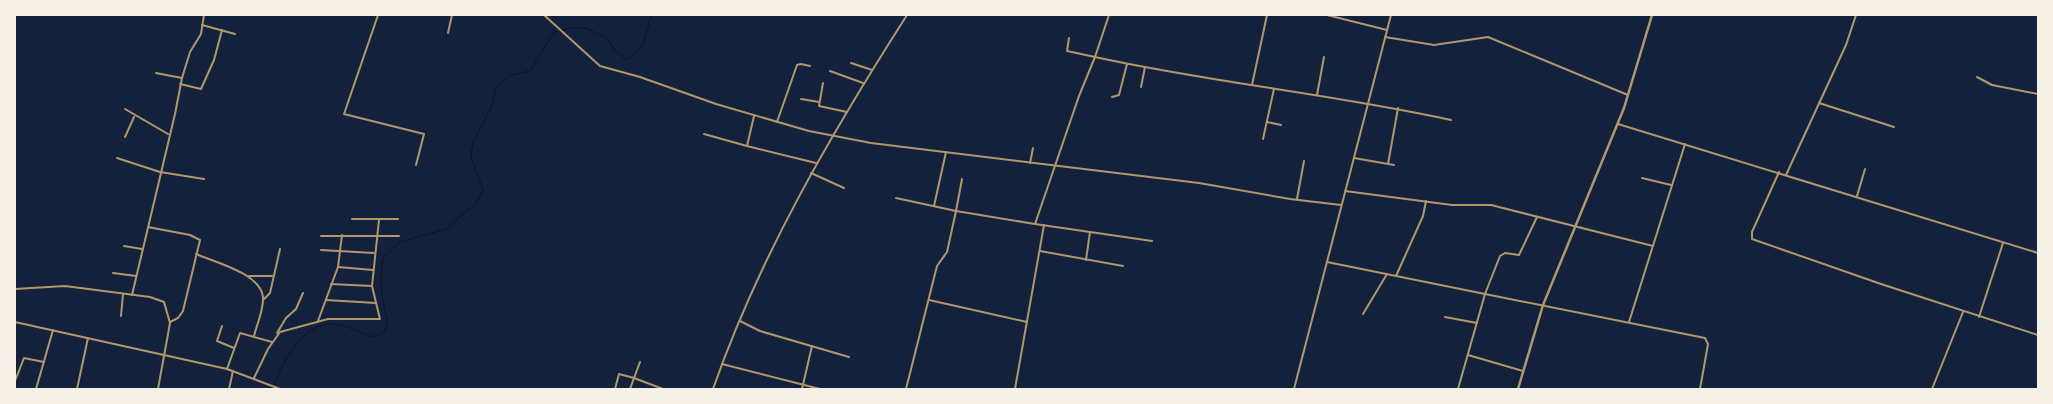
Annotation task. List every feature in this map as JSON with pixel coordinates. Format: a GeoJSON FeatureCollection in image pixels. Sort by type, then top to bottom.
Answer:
{"type":"FeatureCollection","features":[{"type":"Feature","properties":{"kind":"street"},"geometry":{"type":"LineString","coordinates":[[132,295],[175,114],[180,84],[190,52],[199,38],[204,15]]}},
{"type":"Feature","properties":{"kind":"street"},"geometry":{"type":"LineString","coordinates":[[378,15],[344,114],[424,134],[416,165]]}},
{"type":"Feature","properties":{"kind":"street"},"geometry":{"type":"LineString","coordinates":[[448,33],[452,15]]}},
{"type":"Feature","properties":{"kind":"street"},"geometry":{"type":"LineString","coordinates":[[544,15],[554,22],[565,35],[600,66],[640,77],[777,122],[832,135],[946,152],[1199,183],[1341,205]]}},
{"type":"Feature","properties":{"kind":"street"},"geometry":{"type":"LineString","coordinates":[[713,389],[740,321],[777,237],[832,135],[907,15]]}},
{"type":"Feature","properties":{"kind":"street"},"geometry":{"type":"LineString","coordinates":[[1036,224],[1054,166],[1109,15]]}},
{"type":"Feature","properties":{"kind":"street"},"geometry":{"type":"LineString","coordinates":[[1252,84],[1267,15]]}},
{"type":"Feature","properties":{"kind":"street"},"geometry":{"type":"LineString","coordinates":[[1327,15],[1387,30]]}},
{"type":"Feature","properties":{"kind":"street"},"geometry":{"type":"LineString","coordinates":[[1294,389],[1391,15]]}},
{"type":"Feature","properties":{"kind":"street"},"geometry":{"type":"LineString","coordinates":[[1518,389],[1543,305],[1618,124],[1652,15]]}},
{"type":"Feature","properties":{"kind":"street"},"geometry":{"type":"LineString","coordinates":[[1786,175],[1856,15]]}},
{"type":"Feature","properties":{"kind":"street"},"geometry":{"type":"LineString","coordinates":[[202,25],[235,34]]}},
{"type":"Feature","properties":{"kind":"street"},"geometry":{"type":"LineString","coordinates":[[180,84],[201,89],[214,60],[222,30]]}},
{"type":"Feature","properties":{"kind":"street"},"geometry":{"type":"LineString","coordinates":[[1385,37],[1434,45],[1488,38],[1628,96]]}},
{"type":"Feature","properties":{"kind":"street"},"geometry":{"type":"LineString","coordinates":[[1070,38],[1067,51],[1127,64],[1274,89],[1368,102],[1451,120]]}},
{"type":"Feature","properties":{"kind":"street"},"geometry":{"type":"LineString","coordinates":[[1316,95],[1324,57]]}},
{"type":"Feature","properties":{"kind":"street"},"geometry":{"type":"LineString","coordinates":[[851,64],[872,70]]}},
{"type":"Feature","properties":{"kind":"street"},"geometry":{"type":"LineString","coordinates":[[1112,97],[1118,96],[1127,64]]}},
{"type":"Feature","properties":{"kind":"street"},"geometry":{"type":"LineString","coordinates":[[777,122],[797,65],[810,66]]}},
{"type":"Feature","properties":{"kind":"street"},"geometry":{"type":"LineString","coordinates":[[1141,86],[1145,67]]}},
{"type":"Feature","properties":{"kind":"street"},"geometry":{"type":"LineString","coordinates":[[830,71],[863,83]]}},
{"type":"Feature","properties":{"kind":"street"},"geometry":{"type":"LineString","coordinates":[[156,73],[182,78]]}},
{"type":"Feature","properties":{"kind":"street"},"geometry":{"type":"LineString","coordinates":[[1977,77],[1992,85],[2038,94]]}},
{"type":"Feature","properties":{"kind":"street"},"geometry":{"type":"LineString","coordinates":[[823,83],[819,102],[820,107],[847,112]]}},
{"type":"Feature","properties":{"kind":"street"},"geometry":{"type":"LineString","coordinates":[[1263,139],[1274,89]]}},
{"type":"Feature","properties":{"kind":"street"},"geometry":{"type":"LineString","coordinates":[[801,99],[819,102]]}},
{"type":"Feature","properties":{"kind":"street"},"geometry":{"type":"LineString","coordinates":[[1819,103],[1894,127]]}},
{"type":"Feature","properties":{"kind":"street"},"geometry":{"type":"LineString","coordinates":[[1388,164],[1398,108]]}},
{"type":"Feature","properties":{"kind":"street"},"geometry":{"type":"LineString","coordinates":[[125,109],[134,116],[169,134]]}},
{"type":"Feature","properties":{"kind":"street"},"geometry":{"type":"LineString","coordinates":[[126,137],[134,116]]}},
{"type":"Feature","properties":{"kind":"street"},"geometry":{"type":"LineString","coordinates":[[747,146],[754,116]]}},
{"type":"Feature","properties":{"kind":"street"},"geometry":{"type":"LineString","coordinates":[[1267,122],[1281,125]]}},
{"type":"Feature","properties":{"kind":"street"},"geometry":{"type":"LineString","coordinates":[[1618,124],[2038,253]]}},
{"type":"Feature","properties":{"kind":"street"},"geometry":{"type":"LineString","coordinates":[[704,134],[816,164]]}},
{"type":"Feature","properties":{"kind":"street"},"geometry":{"type":"LineString","coordinates":[[1629,322],[1685,144]]}},
{"type":"Feature","properties":{"kind":"street"},"geometry":{"type":"LineString","coordinates":[[1030,163],[1033,148]]}},
{"type":"Feature","properties":{"kind":"street"},"geometry":{"type":"LineString","coordinates":[[934,206],[946,152]]}},
{"type":"Feature","properties":{"kind":"street"},"geometry":{"type":"LineString","coordinates":[[117,158],[160,172],[204,179]]}},
{"type":"Feature","properties":{"kind":"street"},"geometry":{"type":"LineString","coordinates":[[1354,158],[1394,165]]}},
{"type":"Feature","properties":{"kind":"street"},"geometry":{"type":"LineString","coordinates":[[1297,199],[1304,161]]}},
{"type":"Feature","properties":{"kind":"street"},"geometry":{"type":"LineString","coordinates":[[1857,196],[1865,169]]}},
{"type":"Feature","properties":{"kind":"street"},"geometry":{"type":"LineString","coordinates":[[1779,172],[1752,232],[1752,238],[1963,312],[2038,335]]}},
{"type":"Feature","properties":{"kind":"street"},"geometry":{"type":"LineString","coordinates":[[811,173],[844,188]]}},
{"type":"Feature","properties":{"kind":"street"},"geometry":{"type":"LineString","coordinates":[[1642,178],[1672,186]]}},
{"type":"Feature","properties":{"kind":"street"},"geometry":{"type":"LineString","coordinates":[[906,389],[937,266],[947,252],[962,179]]}},
{"type":"Feature","properties":{"kind":"street"},"geometry":{"type":"LineString","coordinates":[[1345,191],[1452,205],[1491,206],[1653,246]]}},
{"type":"Feature","properties":{"kind":"street"},"geometry":{"type":"LineString","coordinates":[[896,198],[956,211],[1152,241]]}},
{"type":"Feature","properties":{"kind":"street"},"geometry":{"type":"LineString","coordinates":[[1396,276],[1423,216],[1426,201]]}},
{"type":"Feature","properties":{"kind":"street"},"geometry":{"type":"LineString","coordinates":[[1458,389],[1485,294],[1500,256],[1505,253],[1519,255],[1537,217]]}},
{"type":"Feature","properties":{"kind":"street"},"geometry":{"type":"LineString","coordinates":[[352,219],[398,219]]}},
{"type":"Feature","properties":{"kind":"street"},"geometry":{"type":"LineString","coordinates":[[276,335],[292,327],[318,321],[341,318],[378,321],[381,316],[372,286],[374,254],[378,237],[378,220]]}},
{"type":"Feature","properties":{"kind":"street"},"geometry":{"type":"LineString","coordinates":[[1015,389],[1044,225]]}},
{"type":"Feature","properties":{"kind":"street"},"geometry":{"type":"LineString","coordinates":[[147,227],[199,238],[183,311],[178,318],[170,322]]}},
{"type":"Feature","properties":{"kind":"street"},"geometry":{"type":"LineString","coordinates":[[1086,260],[1090,232]]}},
{"type":"Feature","properties":{"kind":"street"},"geometry":{"type":"LineString","coordinates":[[318,321],[338,267],[342,235]]}},
{"type":"Feature","properties":{"kind":"street"},"geometry":{"type":"LineString","coordinates":[[321,236],[399,236]]}},
{"type":"Feature","properties":{"kind":"street"},"geometry":{"type":"LineString","coordinates":[[1979,317],[2004,243]]}},
{"type":"Feature","properties":{"kind":"street"},"geometry":{"type":"LineString","coordinates":[[124,246],[142,248]]}},
{"type":"Feature","properties":{"kind":"street"},"geometry":{"type":"LineString","coordinates":[[263,300],[270,293],[272,276],[280,249]]}},
{"type":"Feature","properties":{"kind":"street"},"geometry":{"type":"LineString","coordinates":[[321,250],[374,254]]}},
{"type":"Feature","properties":{"kind":"street"},"geometry":{"type":"LineString","coordinates":[[1040,251],[1123,266]]}},
{"type":"Feature","properties":{"kind":"street"},"geometry":{"type":"LineString","coordinates":[[196,254],[248,276],[272,276]]}},
{"type":"Feature","properties":{"kind":"street"},"geometry":{"type":"LineString","coordinates":[[1327,262],[1706,338],[1708,344],[1700,389]]}},
{"type":"Feature","properties":{"kind":"street"},"geometry":{"type":"LineString","coordinates":[[338,267],[373,270]]}},
{"type":"Feature","properties":{"kind":"street"},"geometry":{"type":"LineString","coordinates":[[113,272],[136,276]]}},
{"type":"Feature","properties":{"kind":"street"},"geometry":{"type":"LineString","coordinates":[[1363,314],[1387,274]]}},
{"type":"Feature","properties":{"kind":"street"},"geometry":{"type":"LineString","coordinates":[[248,276],[262,291],[263,300],[254,336]]}},
{"type":"Feature","properties":{"kind":"street"},"geometry":{"type":"LineString","coordinates":[[331,284],[372,286]]}},
{"type":"Feature","properties":{"kind":"street"},"geometry":{"type":"LineString","coordinates":[[15,289],[65,286],[132,295],[164,302],[170,322],[166,354],[158,389]]}},
{"type":"Feature","properties":{"kind":"street"},"geometry":{"type":"LineString","coordinates":[[254,378],[276,335],[286,318],[296,309],[303,293]]}},
{"type":"Feature","properties":{"kind":"street"},"geometry":{"type":"LineString","coordinates":[[122,316],[123,294]]}},
{"type":"Feature","properties":{"kind":"street"},"geometry":{"type":"LineString","coordinates":[[325,300],[376,303]]}},
{"type":"Feature","properties":{"kind":"street"},"geometry":{"type":"LineString","coordinates":[[929,300],[1027,322]]}},
{"type":"Feature","properties":{"kind":"street"},"geometry":{"type":"LineString","coordinates":[[1932,389],[1963,312]]}},
{"type":"Feature","properties":{"kind":"street"},"geometry":{"type":"LineString","coordinates":[[1445,317],[1477,323]]}},
{"type":"Feature","properties":{"kind":"street"},"geometry":{"type":"LineString","coordinates":[[740,321],[760,331],[849,357]]}},
{"type":"Feature","properties":{"kind":"street"},"geometry":{"type":"LineString","coordinates":[[15,323],[166,354],[227,369],[280,389]]}},
{"type":"Feature","properties":{"kind":"street"},"geometry":{"type":"LineString","coordinates":[[222,326],[217,341],[234,348]]}},
{"type":"Feature","properties":{"kind":"street"},"geometry":{"type":"LineString","coordinates":[[36,389],[52,330]]}},
{"type":"Feature","properties":{"kind":"street"},"geometry":{"type":"LineString","coordinates":[[227,369],[240,333],[272,342]]}},
{"type":"Feature","properties":{"kind":"street"},"geometry":{"type":"LineString","coordinates":[[77,389],[88,338]]}},
{"type":"Feature","properties":{"kind":"street"},"geometry":{"type":"LineString","coordinates":[[802,389],[812,346]]}},
{"type":"Feature","properties":{"kind":"street"},"geometry":{"type":"LineString","coordinates":[[1468,355],[1523,371]]}},
{"type":"Feature","properties":{"kind":"street"},"geometry":{"type":"LineString","coordinates":[[15,381],[16,374],[24,358],[44,362]]}},
{"type":"Feature","properties":{"kind":"street"},"geometry":{"type":"LineString","coordinates":[[630,389],[640,362]]}},
{"type":"Feature","properties":{"kind":"street"},"geometry":{"type":"LineString","coordinates":[[722,364],[820,389]]}},
{"type":"Feature","properties":{"kind":"street"},"geometry":{"type":"LineString","coordinates":[[229,389],[233,371]]}},
{"type":"Feature","properties":{"kind":"street"},"geometry":{"type":"LineString","coordinates":[[615,389],[620,374],[663,389]]}},
{"type":"Feature","properties":{"kind":"waterway"},"geometry":{"type":"LineString","coordinates":[[272,389],[294,347],[302,338],[321,325],[336,324],[373,337],[383,333],[388,323],[382,291],[383,258],[400,242],[446,229],[476,203],[483,190],[471,156],[473,142],[491,108],[496,88],[511,75],[530,71],[554,32],[571,28],[586,28],[607,38],[615,51],[627,60],[643,46],[651,15]]}}]}
